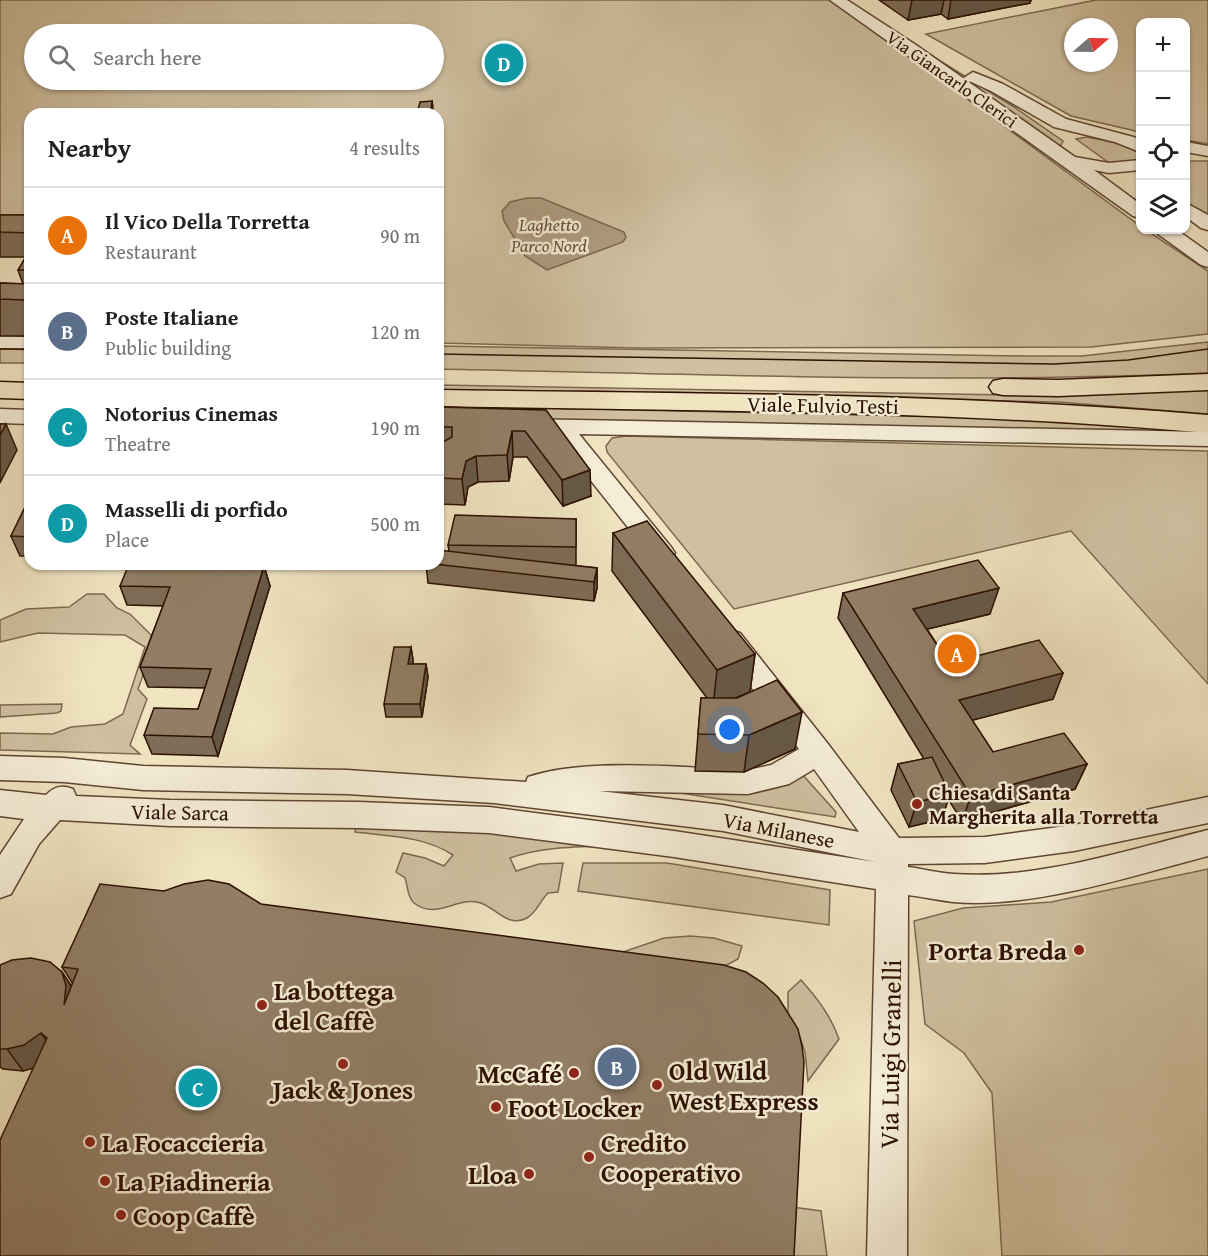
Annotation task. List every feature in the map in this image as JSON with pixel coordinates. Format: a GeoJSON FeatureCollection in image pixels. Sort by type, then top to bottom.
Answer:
{"type":"FeatureCollection","features":[{"type":"Feature","properties":{"kind":"main road"},"geometry":{"type":"LineString","coordinates":[[0,370],[24,370]]}},
{"type":"Feature","properties":{"kind":"main road","name":"Viale Fulvio Testi"},"geometry":{"type":"LineString","coordinates":[[444,377],[1059,388],[1208,382]]}},
{"type":"Feature","properties":{"kind":"main road"},"geometry":{"type":"LineString","coordinates":[[0,390],[24,391]]}},
{"type":"Feature","properties":{"kind":"main road","name":"Viale Fulvio Testi"},"geometry":{"type":"LineString","coordinates":[[444,398],[1085,412],[1208,424]]}},
{"type":"Feature","properties":{"kind":"street","name":"Via Giancarlo Clerici"},"geometry":{"type":"LineString","coordinates":[[837,0],[1136,209]]}},
{"type":"Feature","properties":{"kind":"street","name":"Via Giancarlo Clerici"},"geometry":{"type":"LineString","coordinates":[[849,0],[973,77],[1133,185]]}},
{"type":"Feature","properties":{"kind":"street","name":"Via Giancarlo Clerici"},"geometry":{"type":"LineString","coordinates":[[973,77],[1002,88],[1059,123],[1118,136],[1136,145]]}},
{"type":"Feature","properties":{"kind":"street","name":"Via Giancarlo Clerici"},"geometry":{"type":"LineString","coordinates":[[1068,140],[1098,133]]}},
{"type":"Feature","properties":{"kind":"street"},"geometry":{"type":"LineString","coordinates":[[1118,136],[1136,138]]}},
{"type":"Feature","properties":{"kind":"street"},"geometry":{"type":"LineString","coordinates":[[1067,159],[1063,146],[1068,140]]}},
{"type":"Feature","properties":{"kind":"street"},"geometry":{"type":"LineString","coordinates":[[1190,148],[1208,151]]}},
{"type":"Feature","properties":{"kind":"street"},"geometry":{"type":"LineString","coordinates":[[1190,157],[1208,157]]}},
{"type":"Feature","properties":{"kind":"street","name":"Via Giancarlo Clerici"},"geometry":{"type":"LineString","coordinates":[[1067,159],[1109,168],[1136,165]]}},
{"type":"Feature","properties":{"kind":"street"},"geometry":{"type":"LineString","coordinates":[[1190,212],[1208,224]]}},
{"type":"Feature","properties":{"kind":"street"},"geometry":{"type":"LineString","coordinates":[[1190,225],[1208,238]]}},
{"type":"Feature","properties":{"kind":"street"},"geometry":{"type":"LineString","coordinates":[[1171,234],[1208,261]]}},
{"type":"Feature","properties":{"kind":"street"},"geometry":{"type":"LineString","coordinates":[[0,342],[24,343]]}},
{"type":"Feature","properties":{"kind":"street"},"geometry":{"type":"LineString","coordinates":[[0,416],[24,417]]}},
{"type":"Feature","properties":{"kind":"street","name":"Viale Fulvio Testi"},"geometry":{"type":"LineString","coordinates":[[498,425],[1208,438]]}},
{"type":"Feature","properties":{"kind":"street"},"geometry":{"type":"LineString","coordinates":[[561,427],[674,569]]}},
{"type":"Feature","properties":{"kind":"street"},"geometry":{"type":"LineString","coordinates":[[718,624],[818,753],[892,866]]}},
{"type":"Feature","properties":{"kind":"street"},"geometry":{"type":"LineString","coordinates":[[494,791],[605,778],[748,782],[778,775],[818,753]]}},
{"type":"Feature","properties":{"kind":"street","name":"Viale Sarca"},"geometry":{"type":"LineString","coordinates":[[0,768],[64,770],[143,778],[347,782]]}},
{"type":"Feature","properties":{"kind":"street"},"geometry":{"type":"LineString","coordinates":[[0,884],[28,835],[52,807],[67,794],[81,787],[143,778]]}},
{"type":"Feature","properties":{"kind":"street","name":"Via Milanese"},"geometry":{"type":"LineString","coordinates":[[347,782],[494,791],[723,818],[892,866],[954,888],[1017,886],[1082,875],[1208,843]]}},
{"type":"Feature","properties":{"kind":"street","name":"Viale Sarca"},"geometry":{"type":"LineString","coordinates":[[0,803],[170,813],[359,815]]}},
{"type":"Feature","properties":{"kind":"street","name":"Via Milanese"},"geometry":{"type":"LineString","coordinates":[[359,815],[458,818],[528,824],[674,844],[892,866],[1074,838],[1208,810]]}},
{"type":"Feature","properties":{"kind":"street","name":"Via Luigi Granelli"},"geometry":{"type":"LineString","coordinates":[[887,1256],[892,866]]}},
{"type":"Feature","properties":{"kind":"shaded area"},"geometry":{"type":"Polygon","coordinates":[[[0,0],[834,0],[890,38],[978,107],[1136,223],[1136,234],[1152,234],[1208,271],[1208,334],[1091,347],[638,348],[444,343],[444,108],[24,108],[24,231],[0,217],[0,0]]]}},
{"type":"Feature","properties":{"kind":"shaded area"},"geometry":{"type":"Polygon","coordinates":[[[843,0],[1014,107],[1063,141],[1060,147],[843,0]]]}},
{"type":"Feature","properties":{"kind":"shaded area"},"geometry":{"type":"Polygon","coordinates":[[[1096,0],[1208,0],[1208,144],[1190,141],[1190,18],[1136,18],[1136,131],[1071,116],[926,34],[1096,0]]]}},
{"type":"Feature","properties":{"kind":"shaded area"},"geometry":{"type":"Polygon","coordinates":[[[1087,137],[1136,147],[1136,162],[1112,165],[1076,139],[1087,137]]]}},
{"type":"Feature","properties":{"kind":"shaded area"},"geometry":{"type":"Polygon","coordinates":[[[1190,161],[1208,161],[1208,219],[1190,206],[1190,161]]]}},
{"type":"Feature","properties":{"kind":"shaded area"},"geometry":{"type":"Polygon","coordinates":[[[1208,342],[1208,373],[919,378],[444,369],[444,346],[1082,356],[1208,342]]]}},
{"type":"Feature","properties":{"kind":"shaded area"},"geometry":{"type":"Polygon","coordinates":[[[0,346],[24,346],[24,363],[0,363],[0,346]]]}},
{"type":"Feature","properties":{"kind":"shaded area"},"geometry":{"type":"Polygon","coordinates":[[[444,385],[1008,395],[1208,390],[1208,414],[1058,402],[444,391],[444,385]]]}},
{"type":"Feature","properties":{"kind":"shaded area"},"geometry":{"type":"Polygon","coordinates":[[[444,406],[1069,419],[1208,431],[1208,434],[444,419],[444,406]]]}},
{"type":"Feature","properties":{"kind":"shaded area"},"geometry":{"type":"Polygon","coordinates":[[[626,436],[1208,451],[1208,684],[1071,531],[734,609],[607,452],[606,446],[612,438],[626,436]]]}},
{"type":"Feature","properties":{"kind":"shaded area"},"geometry":{"type":"Polygon","coordinates":[[[87,594],[104,594],[117,608],[130,614],[156,640],[138,689],[147,699],[130,745],[140,754],[0,750],[0,733],[53,734],[71,727],[105,724],[123,714],[145,647],[125,635],[38,633],[0,642],[0,620],[26,609],[69,607],[87,594]]]}},
{"type":"Feature","properties":{"kind":"shaded area"},"geometry":{"type":"Polygon","coordinates":[[[62,704],[61,711],[57,713],[0,717],[0,705],[62,704]]]}},
{"type":"Feature","properties":{"kind":"shaded area"},"geometry":{"type":"Polygon","coordinates":[[[801,773],[836,812],[835,817],[642,787],[801,773]]]}},
{"type":"Feature","properties":{"kind":"shaded area"},"geometry":{"type":"Polygon","coordinates":[[[356,826],[483,830],[616,846],[549,849],[510,858],[516,871],[539,864],[563,863],[558,892],[548,893],[527,918],[514,921],[473,901],[439,909],[422,908],[412,901],[405,878],[396,872],[403,853],[425,858],[444,866],[453,855],[418,840],[355,832],[356,826]]]}},
{"type":"Feature","properties":{"kind":"shaded area"},"geometry":{"type":"Polygon","coordinates":[[[583,863],[667,863],[830,890],[829,925],[578,891],[583,863]]]}},
{"type":"Feature","properties":{"kind":"shaded area"},"geometry":{"type":"Polygon","coordinates":[[[1208,869],[1208,1256],[1002,1256],[992,1093],[964,1053],[925,1024],[914,921],[963,908],[1051,902],[1208,869]]]}},
{"type":"Feature","properties":{"kind":"shaded area"},"geometry":{"type":"Polygon","coordinates":[[[690,936],[714,938],[742,946],[738,959],[712,973],[617,954],[664,938],[690,936]]]}},
{"type":"Feature","properties":{"kind":"shaded area"},"geometry":{"type":"Polygon","coordinates":[[[801,980],[823,1008],[839,1039],[808,1081],[805,1052],[799,1035],[788,1020],[788,992],[801,980]]]}},
{"type":"Feature","properties":{"kind":"shaded area"},"geometry":{"type":"Polygon","coordinates":[[[792,1207],[821,1211],[827,1256],[789,1256],[792,1207]]]}},
{"type":"Feature","properties":{"kind":"water","name":"Laghetto Parco Nord"},"geometry":{"type":"Polygon","coordinates":[[[541,198],[624,232],[626,237],[623,242],[547,270],[525,256],[504,221],[502,211],[510,202],[541,198]]]}},
{"type":"Feature","properties":{"kind":"building"},"geometry":{"type":"Polygon","coordinates":[[[432,101],[431,108],[418,108],[420,102],[432,101]]]}},
{"type":"Feature","properties":{"kind":"building"},"geometry":{"type":"Polygon","coordinates":[[[0,215],[24,215],[24,233],[0,232],[0,215]]]}},
{"type":"Feature","properties":{"kind":"building"},"geometry":{"type":"Polygon","coordinates":[[[24,260],[24,270],[18,270],[24,260]]]}},
{"type":"Feature","properties":{"kind":"building"},"geometry":{"type":"Polygon","coordinates":[[[0,283],[24,284],[24,300],[0,299],[0,283]]]}},
{"type":"Feature","properties":{"kind":"building"},"geometry":{"type":"Polygon","coordinates":[[[444,407],[546,410],[590,470],[562,480],[525,431],[512,431],[507,455],[476,456],[466,461],[462,479],[444,478],[444,441],[452,437],[452,427],[444,427],[444,407]]]}},
{"type":"Feature","properties":{"kind":"building"},"geometry":{"type":"Polygon","coordinates":[[[0,424],[6,424],[0,435],[0,424]]]}},
{"type":"Feature","properties":{"kind":"building"},"geometry":{"type":"Polygon","coordinates":[[[24,509],[24,537],[11,536],[24,509]]]}},
{"type":"Feature","properties":{"kind":"building"},"geometry":{"type":"Polygon","coordinates":[[[455,515],[576,519],[576,547],[448,545],[455,515]]]}},
{"type":"Feature","properties":{"kind":"building"},"geometry":{"type":"Polygon","coordinates":[[[647,521],[755,654],[717,670],[613,533],[647,521]]]}},
{"type":"Feature","properties":{"kind":"building"},"geometry":{"type":"Polygon","coordinates":[[[444,551],[597,568],[594,582],[444,565],[444,551]]]}},
{"type":"Feature","properties":{"kind":"building"},"geometry":{"type":"Polygon","coordinates":[[[978,560],[999,588],[913,609],[949,663],[1039,640],[1063,673],[959,700],[993,752],[1064,733],[1087,764],[971,796],[843,593],[978,560]]]}},
{"type":"Feature","properties":{"kind":"building"},"geometry":{"type":"Polygon","coordinates":[[[127,570],[263,570],[212,737],[144,735],[154,708],[198,709],[211,669],[140,667],[170,587],[120,586],[127,570]]]}},
{"type":"Feature","properties":{"kind":"building"},"geometry":{"type":"Polygon","coordinates":[[[394,647],[411,647],[408,664],[426,664],[420,704],[384,704],[394,647]]]}},
{"type":"Feature","properties":{"kind":"building"},"geometry":{"type":"Polygon","coordinates":[[[777,680],[802,712],[749,735],[698,734],[701,698],[737,698],[777,680]]]}},
{"type":"Feature","properties":{"kind":"building"},"geometry":{"type":"Polygon","coordinates":[[[932,757],[950,794],[917,802],[898,764],[932,757]]]}},
{"type":"Feature","properties":{"kind":"building"},"geometry":{"type":"Polygon","coordinates":[[[208,880],[229,884],[261,904],[724,965],[746,972],[778,997],[798,1029],[802,1046],[804,1062],[794,1256],[0,1256],[0,1140],[47,1038],[41,1033],[24,1045],[0,1049],[0,965],[12,960],[31,958],[50,962],[62,972],[66,986],[64,1005],[78,969],[62,967],[100,884],[164,891],[184,884],[208,880]]]}},
{"type":"Feature","properties":{"kind":"tram line"},"geometry":{"type":"LineString","coordinates":[[0,349],[24,349]]}},
{"type":"Feature","properties":{"kind":"tram line"},"geometry":{"type":"LineString","coordinates":[[444,354],[1054,364],[1128,360],[1208,349]]}},
{"type":"Feature","properties":{"kind":"place","name":"Masselli di porfido"},"geometry":{"type":"Point","coordinates":[504,63]}},
{"type":"Feature","properties":{"kind":"place","name":"Il Vico Della Torretta"},"geometry":{"type":"Point","coordinates":[957,654]}},
{"type":"Feature","properties":{"kind":"place","name":"Chiesa di Santa Margherita alla Torretta"},"geometry":{"type":"Point","coordinates":[917,804]}},
{"type":"Feature","properties":{"kind":"place","name":"Porta Breda"},"geometry":{"type":"Point","coordinates":[1079,950]}},
{"type":"Feature","properties":{"kind":"place","name":"La bottega del Caffè"},"geometry":{"type":"Point","coordinates":[262,1005]}},
{"type":"Feature","properties":{"kind":"place","name":"Jack & Jones"},"geometry":{"type":"Point","coordinates":[343,1064]}},
{"type":"Feature","properties":{"kind":"place","name":"Poste Italiane"},"geometry":{"type":"Point","coordinates":[617,1067]}},
{"type":"Feature","properties":{"kind":"place","name":"McCafé"},"geometry":{"type":"Point","coordinates":[574,1073]}},
{"type":"Feature","properties":{"kind":"place","name":"Old Wild West Express"},"geometry":{"type":"Point","coordinates":[657,1085]}},
{"type":"Feature","properties":{"kind":"place","name":"Notorius Cinemas"},"geometry":{"type":"Point","coordinates":[198,1088]}},
{"type":"Feature","properties":{"kind":"place","name":"Foot Locker"},"geometry":{"type":"Point","coordinates":[496,1107]}},
{"type":"Feature","properties":{"kind":"place","name":"La Focaccieria"},"geometry":{"type":"Point","coordinates":[90,1142]}},
{"type":"Feature","properties":{"kind":"place","name":"Credito Cooperativo"},"geometry":{"type":"Point","coordinates":[589,1157]}},
{"type":"Feature","properties":{"kind":"place","name":"Lloa"},"geometry":{"type":"Point","coordinates":[529,1174]}},
{"type":"Feature","properties":{"kind":"place","name":"La Piadineria"},"geometry":{"type":"Point","coordinates":[105,1181]}},
{"type":"Feature","properties":{"kind":"place","name":"Coop Caffè"},"geometry":{"type":"Point","coordinates":[121,1215]}}]}
